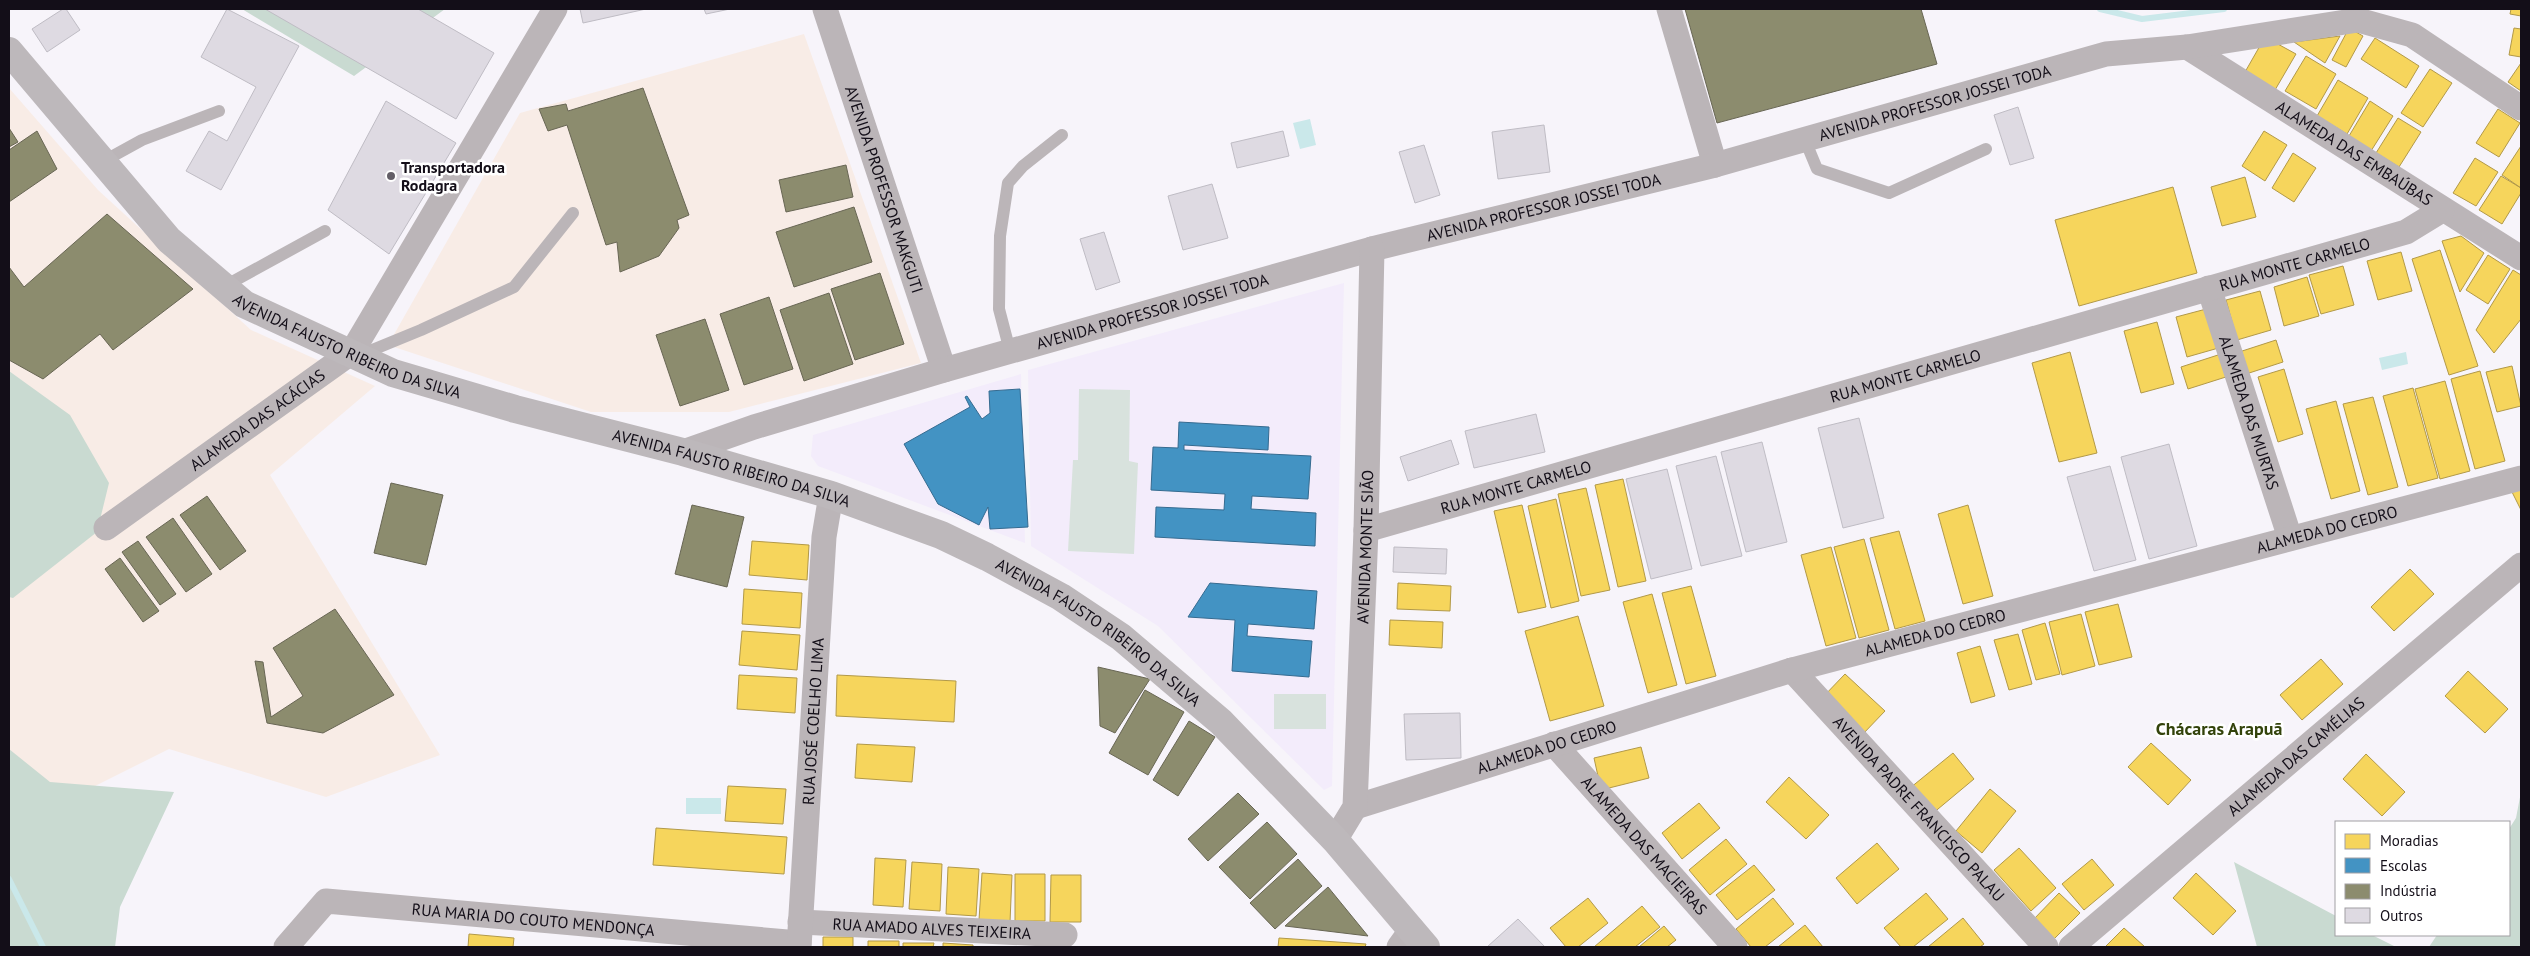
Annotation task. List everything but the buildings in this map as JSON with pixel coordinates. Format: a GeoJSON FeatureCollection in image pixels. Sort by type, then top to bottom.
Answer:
{"type":"FeatureCollection","features":[{"type":"Feature","properties":{"kind":"main road","name":"AVENIDA FAUSTO RIBEIRO DA SILVA"},"geometry":{"type":"LineString","coordinates":[[9,51],[169,240],[244,304],[393,373],[506,406],[683,452],[831,495],[941,535],[987,557],[1061,597],[1121,637],[1220,722],[1335,840],[1412,941]]}},
{"type":"Feature","properties":{"kind":"street","name":"ALAMEDA DAS ACÁCIAS"},"geometry":{"type":"LineString","coordinates":[[106,528],[355,354],[555,9]]}},
{"type":"Feature","properties":{"kind":"street","name":"AVENIDA PROFESSOR MAKGUTI"},"geometry":{"type":"LineString","coordinates":[[825,9],[944,370]]}},
{"type":"Feature","properties":{"kind":"street"},"geometry":{"type":"LineString","coordinates":[[1669,9],[1715,166]]}},
{"type":"Feature","properties":{"kind":"street","name":"AVENIDA PROFESSOR JOSSEI TODA"},"geometry":{"type":"LineString","coordinates":[[683,452],[754,427],[944,370],[1372,249],[1715,166],[2106,54],[2187,46],[2358,20],[2412,35],[2521,108]]}},
{"type":"Feature","properties":{"kind":"street","name":"ALAMEDA DAS EMBAÚBAS"},"geometry":{"type":"LineString","coordinates":[[2187,46],[2442,210],[2521,258]]}},
{"type":"Feature","properties":{"kind":"street","name":"RUA MONTE CARMELO"},"geometry":{"type":"LineString","coordinates":[[1366,530],[2406,232],[2442,210]]}},
{"type":"Feature","properties":{"kind":"street","name":"AVENIDA MONTE SIÃO"},"geometry":{"type":"LineString","coordinates":[[1335,840],[1355,807],[1366,530],[1372,249]]}},
{"type":"Feature","properties":{"kind":"street","name":"ALAMEDA DAS MURTAS"},"geometry":{"type":"LineString","coordinates":[[2209,288],[2290,538]]}},
{"type":"Feature","properties":{"kind":"street","name":"ALAMEDA DO CEDRO"},"geometry":{"type":"LineString","coordinates":[[1355,807],[1792,670],[2521,478]]}},
{"type":"Feature","properties":{"kind":"street","name":"RUA JOSÉ COELHO LIMA"},"geometry":{"type":"LineString","coordinates":[[799,937],[824,537],[831,495]]}},
{"type":"Feature","properties":{"kind":"street","name":"ALAMEDA DAS CAMÉLIAS"},"geometry":{"type":"LineString","coordinates":[[2071,947],[2521,565]]}},
{"type":"Feature","properties":{"kind":"street","name":"AVENIDA PADRE FRANCISCO PALAU"},"geometry":{"type":"LineString","coordinates":[[1792,670],[2046,947]]}},
{"type":"Feature","properties":{"kind":"street","name":"ALAMEDA DAS MACIEIRAS"},"geometry":{"type":"LineString","coordinates":[[1554,744],[1735,947]]}},
{"type":"Feature","properties":{"kind":"street","name":"RUA MARIA DO COUTO MENDONÇA"},"geometry":{"type":"LineString","coordinates":[[286,947],[326,902],[799,937]]}},
{"type":"Feature","properties":{"kind":"street","name":"RUA AMADO ALVES TEIXEIRA"},"geometry":{"type":"LineString","coordinates":[[799,937],[1065,934]]}},
{"type":"Feature","properties":{"kind":"lane"},"geometry":{"type":"LineString","coordinates":[[102,162],[142,140],[219,111]]}},
{"type":"Feature","properties":{"kind":"lane"},"geometry":{"type":"LineString","coordinates":[[1010,351],[999,309],[1000,236],[1008,183],[1023,166],[1062,135]]}},
{"type":"Feature","properties":{"kind":"lane"},"geometry":{"type":"LineString","coordinates":[[1805,140],[1817,169],[1889,192],[1986,149]]}},
{"type":"Feature","properties":{"kind":"lane"},"geometry":{"type":"LineString","coordinates":[[355,354],[421,330],[514,287],[573,213]]}},
{"type":"Feature","properties":{"kind":"lane"},"geometry":{"type":"LineString","coordinates":[[223,287],[324,231]]}},
{"type":"Feature","properties":{"kind":"shaded area"},"geometry":{"type":"Polygon","coordinates":[[[242,9],[445,9],[354,76],[242,9]]]}},
{"type":"Feature","properties":{"kind":"shaded area"},"geometry":{"type":"Polygon","coordinates":[[[804,34],[921,363],[729,412],[591,412],[388,345],[520,113],[804,34]]]}},
{"type":"Feature","properties":{"kind":"shaded area"},"geometry":{"type":"Polygon","coordinates":[[[9,88],[98,190],[251,330],[375,386],[270,475],[440,755],[326,797],[169,749],[67,800],[9,822],[9,88]]]}},
{"type":"Feature","properties":{"kind":"shaded area"},"geometry":{"type":"Polygon","coordinates":[[[1344,283],[1332,786],[1324,790],[1158,626],[1031,546],[1028,370],[1344,283]]]}},
{"type":"Feature","properties":{"kind":"shaded area"},"geometry":{"type":"Polygon","coordinates":[[[9,371],[70,415],[109,483],[97,532],[13,598],[9,597],[9,371]]]}},
{"type":"Feature","properties":{"kind":"shaded area"},"geometry":{"type":"Polygon","coordinates":[[[1021,374],[1025,543],[818,466],[811,456],[813,435],[1021,374]]]}},
{"type":"Feature","properties":{"kind":"shaded area"},"geometry":{"type":"Polygon","coordinates":[[[1079,389],[1130,390],[1129,461],[1138,463],[1134,554],[1068,551],[1073,460],[1078,460],[1079,389]]]}},
{"type":"Feature","properties":{"kind":"shaded area"},"geometry":{"type":"Polygon","coordinates":[[[1274,694],[1326,694],[1326,729],[1274,729],[1274,694]]]}},
{"type":"Feature","properties":{"kind":"shaded area"},"geometry":{"type":"Polygon","coordinates":[[[9,749],[50,782],[174,792],[120,907],[115,947],[9,947],[9,749]]]}},
{"type":"Feature","properties":{"kind":"shaded area"},"geometry":{"type":"Polygon","coordinates":[[[2521,792],[2521,947],[2429,947],[2436,936],[2510,936],[2510,827],[2516,818],[2521,792]]]}},
{"type":"Feature","properties":{"kind":"shaded area"},"geometry":{"type":"Polygon","coordinates":[[[2234,862],[2335,915],[2335,936],[2374,936],[2396,947],[2257,947],[2234,862]]]}},
{"type":"Feature","properties":{"kind":"water"},"geometry":{"type":"Polygon","coordinates":[[[1310,119],[1316,145],[1300,149],[1293,123],[1310,119]]]}},
{"type":"Feature","properties":{"kind":"water"},"geometry":{"type":"Polygon","coordinates":[[[2406,352],[2408,364],[2382,370],[2379,358],[2406,352]]]}},
{"type":"Feature","properties":{"kind":"water"},"geometry":{"type":"Polygon","coordinates":[[[686,798],[721,798],[721,814],[686,814],[686,798]]]}},
{"type":"Feature","properties":{"kind":"waterway"},"geometry":{"type":"LineString","coordinates":[[2100,9],[2142,19],[2224,9]]}},
{"type":"Feature","properties":{"kind":"waterway"},"geometry":{"type":"LineString","coordinates":[[9,879],[43,947]]}},
{"type":"Feature","properties":{"kind":"place","name":"Transportadora Rodagra"},"geometry":{"type":"Point","coordinates":[391,176]}},
{"type":"Feature","properties":{"kind":"district","name":"Chácaras Arapuã"},"geometry":{"type":"Point","coordinates":[2219,729]}}]}
